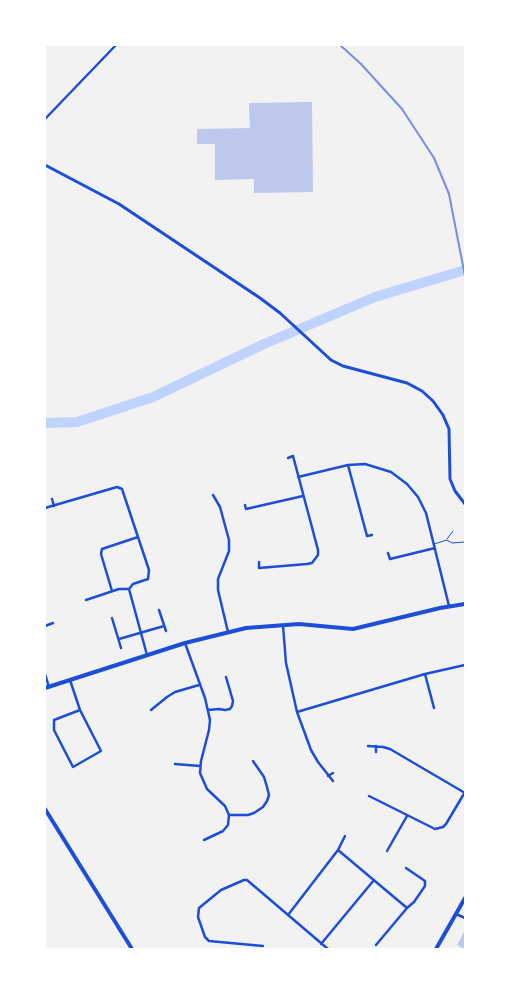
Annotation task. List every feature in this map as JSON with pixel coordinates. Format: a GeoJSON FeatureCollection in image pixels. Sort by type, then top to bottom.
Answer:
{"type":"FeatureCollection","features":[{"type":"Feature","properties":{"kind":"main road"},"geometry":{"type":"LineString","coordinates":[[45,166],[126,208],[260,298],[280,313],[331,360],[343,366],[407,383],[422,391],[443,415],[449,429],[450,479],[455,491],[465,504]]}},
{"type":"Feature","properties":{"kind":"main road"},"geometry":{"type":"LineString","coordinates":[[47,687],[185,643],[228,632],[283,624],[306,624],[353,629],[449,606],[465,604]]}},
{"type":"Feature","properties":{"kind":"main road"},"geometry":{"type":"LineString","coordinates":[[45,809],[132,949]]}},
{"type":"Feature","properties":{"kind":"main road"},"geometry":{"type":"LineString","coordinates":[[436,949],[465,898]]}},
{"type":"Feature","properties":{"kind":"street"},"geometry":{"type":"LineString","coordinates":[[45,120],[116,45]]}},
{"type":"Feature","properties":{"kind":"street"},"geometry":{"type":"LineString","coordinates":[[259,562],[259,568],[307,564],[316,559],[318,550],[293,456],[288,458]]}},
{"type":"Feature","properties":{"kind":"street"},"geometry":{"type":"LineString","coordinates":[[298,477],[348,465],[365,464],[383,468],[406,484],[423,505],[436,548],[449,606]]}},
{"type":"Feature","properties":{"kind":"street"},"geometry":{"type":"LineString","coordinates":[[348,465],[367,536],[372,535]]}},
{"type":"Feature","properties":{"kind":"street"},"geometry":{"type":"LineString","coordinates":[[46,508],[117,487],[122,488],[150,575],[148,579],[133,584],[128,589],[112,591],[86,600]]}},
{"type":"Feature","properties":{"kind":"street"},"geometry":{"type":"LineString","coordinates":[[213,495],[220,507],[229,540],[229,551],[218,579],[218,590],[228,632]]}},
{"type":"Feature","properties":{"kind":"street"},"geometry":{"type":"LineString","coordinates":[[245,505],[246,509],[304,496]]}},
{"type":"Feature","properties":{"kind":"street"},"geometry":{"type":"LineString","coordinates":[[52,499],[54,506]]}},
{"type":"Feature","properties":{"kind":"street"},"geometry":{"type":"LineString","coordinates":[[112,591],[101,554],[102,549],[138,537]]}},
{"type":"Feature","properties":{"kind":"street"},"geometry":{"type":"LineString","coordinates":[[388,553],[390,559],[436,548]]}},
{"type":"Feature","properties":{"kind":"street"},"geometry":{"type":"LineString","coordinates":[[128,589],[147,655]]}},
{"type":"Feature","properties":{"kind":"street"},"geometry":{"type":"LineString","coordinates":[[159,610],[166,631]]}},
{"type":"Feature","properties":{"kind":"street"},"geometry":{"type":"LineString","coordinates":[[112,618],[122,648]]}},
{"type":"Feature","properties":{"kind":"street"},"geometry":{"type":"LineString","coordinates":[[45,626],[53,623]]}},
{"type":"Feature","properties":{"kind":"street"},"geometry":{"type":"LineString","coordinates":[[283,624],[286,663],[297,712],[311,750],[333,781]]}},
{"type":"Feature","properties":{"kind":"street"},"geometry":{"type":"LineString","coordinates":[[119,639],[164,626]]}},
{"type":"Feature","properties":{"kind":"street"},"geometry":{"type":"LineString","coordinates":[[185,643],[208,710],[209,730],[200,766],[202,780],[207,788],[225,806],[230,815],[228,825],[223,831],[204,840]]}},
{"type":"Feature","properties":{"kind":"street"},"geometry":{"type":"LineString","coordinates":[[297,712],[424,674],[465,665]]}},
{"type":"Feature","properties":{"kind":"street"},"geometry":{"type":"LineString","coordinates":[[45,674],[47,687]]}},
{"type":"Feature","properties":{"kind":"street"},"geometry":{"type":"LineString","coordinates":[[424,674],[434,708]]}},
{"type":"Feature","properties":{"kind":"street"},"geometry":{"type":"LineString","coordinates":[[208,710],[219,708],[225,710],[230,709],[232,706],[233,701],[226,677]]}},
{"type":"Feature","properties":{"kind":"street"},"geometry":{"type":"LineString","coordinates":[[70,680],[80,710],[100,751],[73,767],[54,730],[54,720],[80,710]]}},
{"type":"Feature","properties":{"kind":"street"},"geometry":{"type":"LineString","coordinates":[[152,710],[167,696],[199,685]]}},
{"type":"Feature","properties":{"kind":"street"},"geometry":{"type":"LineString","coordinates":[[368,746],[390,749],[465,792],[446,824],[440,829],[430,828],[369,796]]}},
{"type":"Feature","properties":{"kind":"street"},"geometry":{"type":"LineString","coordinates":[[376,746],[376,752]]}},
{"type":"Feature","properties":{"kind":"street"},"geometry":{"type":"LineString","coordinates":[[230,815],[254,813],[263,807],[267,801],[269,795],[264,777],[253,761]]}},
{"type":"Feature","properties":{"kind":"street"},"geometry":{"type":"LineString","coordinates":[[174,764],[200,766]]}},
{"type":"Feature","properties":{"kind":"street"},"geometry":{"type":"LineString","coordinates":[[328,776],[333,773]]}},
{"type":"Feature","properties":{"kind":"street"},"geometry":{"type":"LineString","coordinates":[[385,846],[388,849],[407,816]]}},
{"type":"Feature","properties":{"kind":"street"},"geometry":{"type":"LineString","coordinates":[[288,915],[338,850],[345,836]]}},
{"type":"Feature","properties":{"kind":"street"},"geometry":{"type":"LineString","coordinates":[[338,850],[407,908]]}},
{"type":"Feature","properties":{"kind":"street"},"geometry":{"type":"LineString","coordinates":[[376,945],[414,902],[425,886],[425,881],[406,868]]}},
{"type":"Feature","properties":{"kind":"street"},"geometry":{"type":"LineString","coordinates":[[263,946],[257,947],[209,941],[205,937],[198,918],[199,908],[221,890],[240,881],[247,880],[328,949]]}},
{"type":"Feature","properties":{"kind":"street"},"geometry":{"type":"LineString","coordinates":[[321,944],[374,880]]}},
{"type":"Feature","properties":{"kind":"street"},"geometry":{"type":"LineString","coordinates":[[456,914],[465,918]]}},
{"type":"Feature","properties":{"kind":"street"},"geometry":{"type":"LineString","coordinates":[[380,940],[384,944]]}},
{"type":"Feature","properties":{"kind":"lane"},"geometry":{"type":"LineString","coordinates":[[447,540],[453,531]]}},
{"type":"Feature","properties":{"kind":"lane"},"geometry":{"type":"LineString","coordinates":[[434,544],[447,540],[465,542]]}},
{"type":"Feature","properties":{"kind":"building"},"geometry":{"type":"Polygon","coordinates":[[[312,102],[313,192],[254,193],[254,179],[215,180],[215,144],[197,144],[197,129],[250,128],[249,103],[312,102]]]}},
{"type":"Feature","properties":{"kind":"building"},"geometry":{"type":"Polygon","coordinates":[[[465,930],[465,949],[464,949],[457,945],[465,930]]]}},
{"type":"Feature","properties":{"kind":"waterway"},"geometry":{"type":"LineString","coordinates":[[45,423],[77,422],[153,397],[264,344],[375,297],[465,270]]}},
{"type":"Feature","properties":{"kind":"railway"},"geometry":{"type":"LineString","coordinates":[[340,45],[361,64],[402,109],[434,158],[449,194],[465,276]]}}]}
